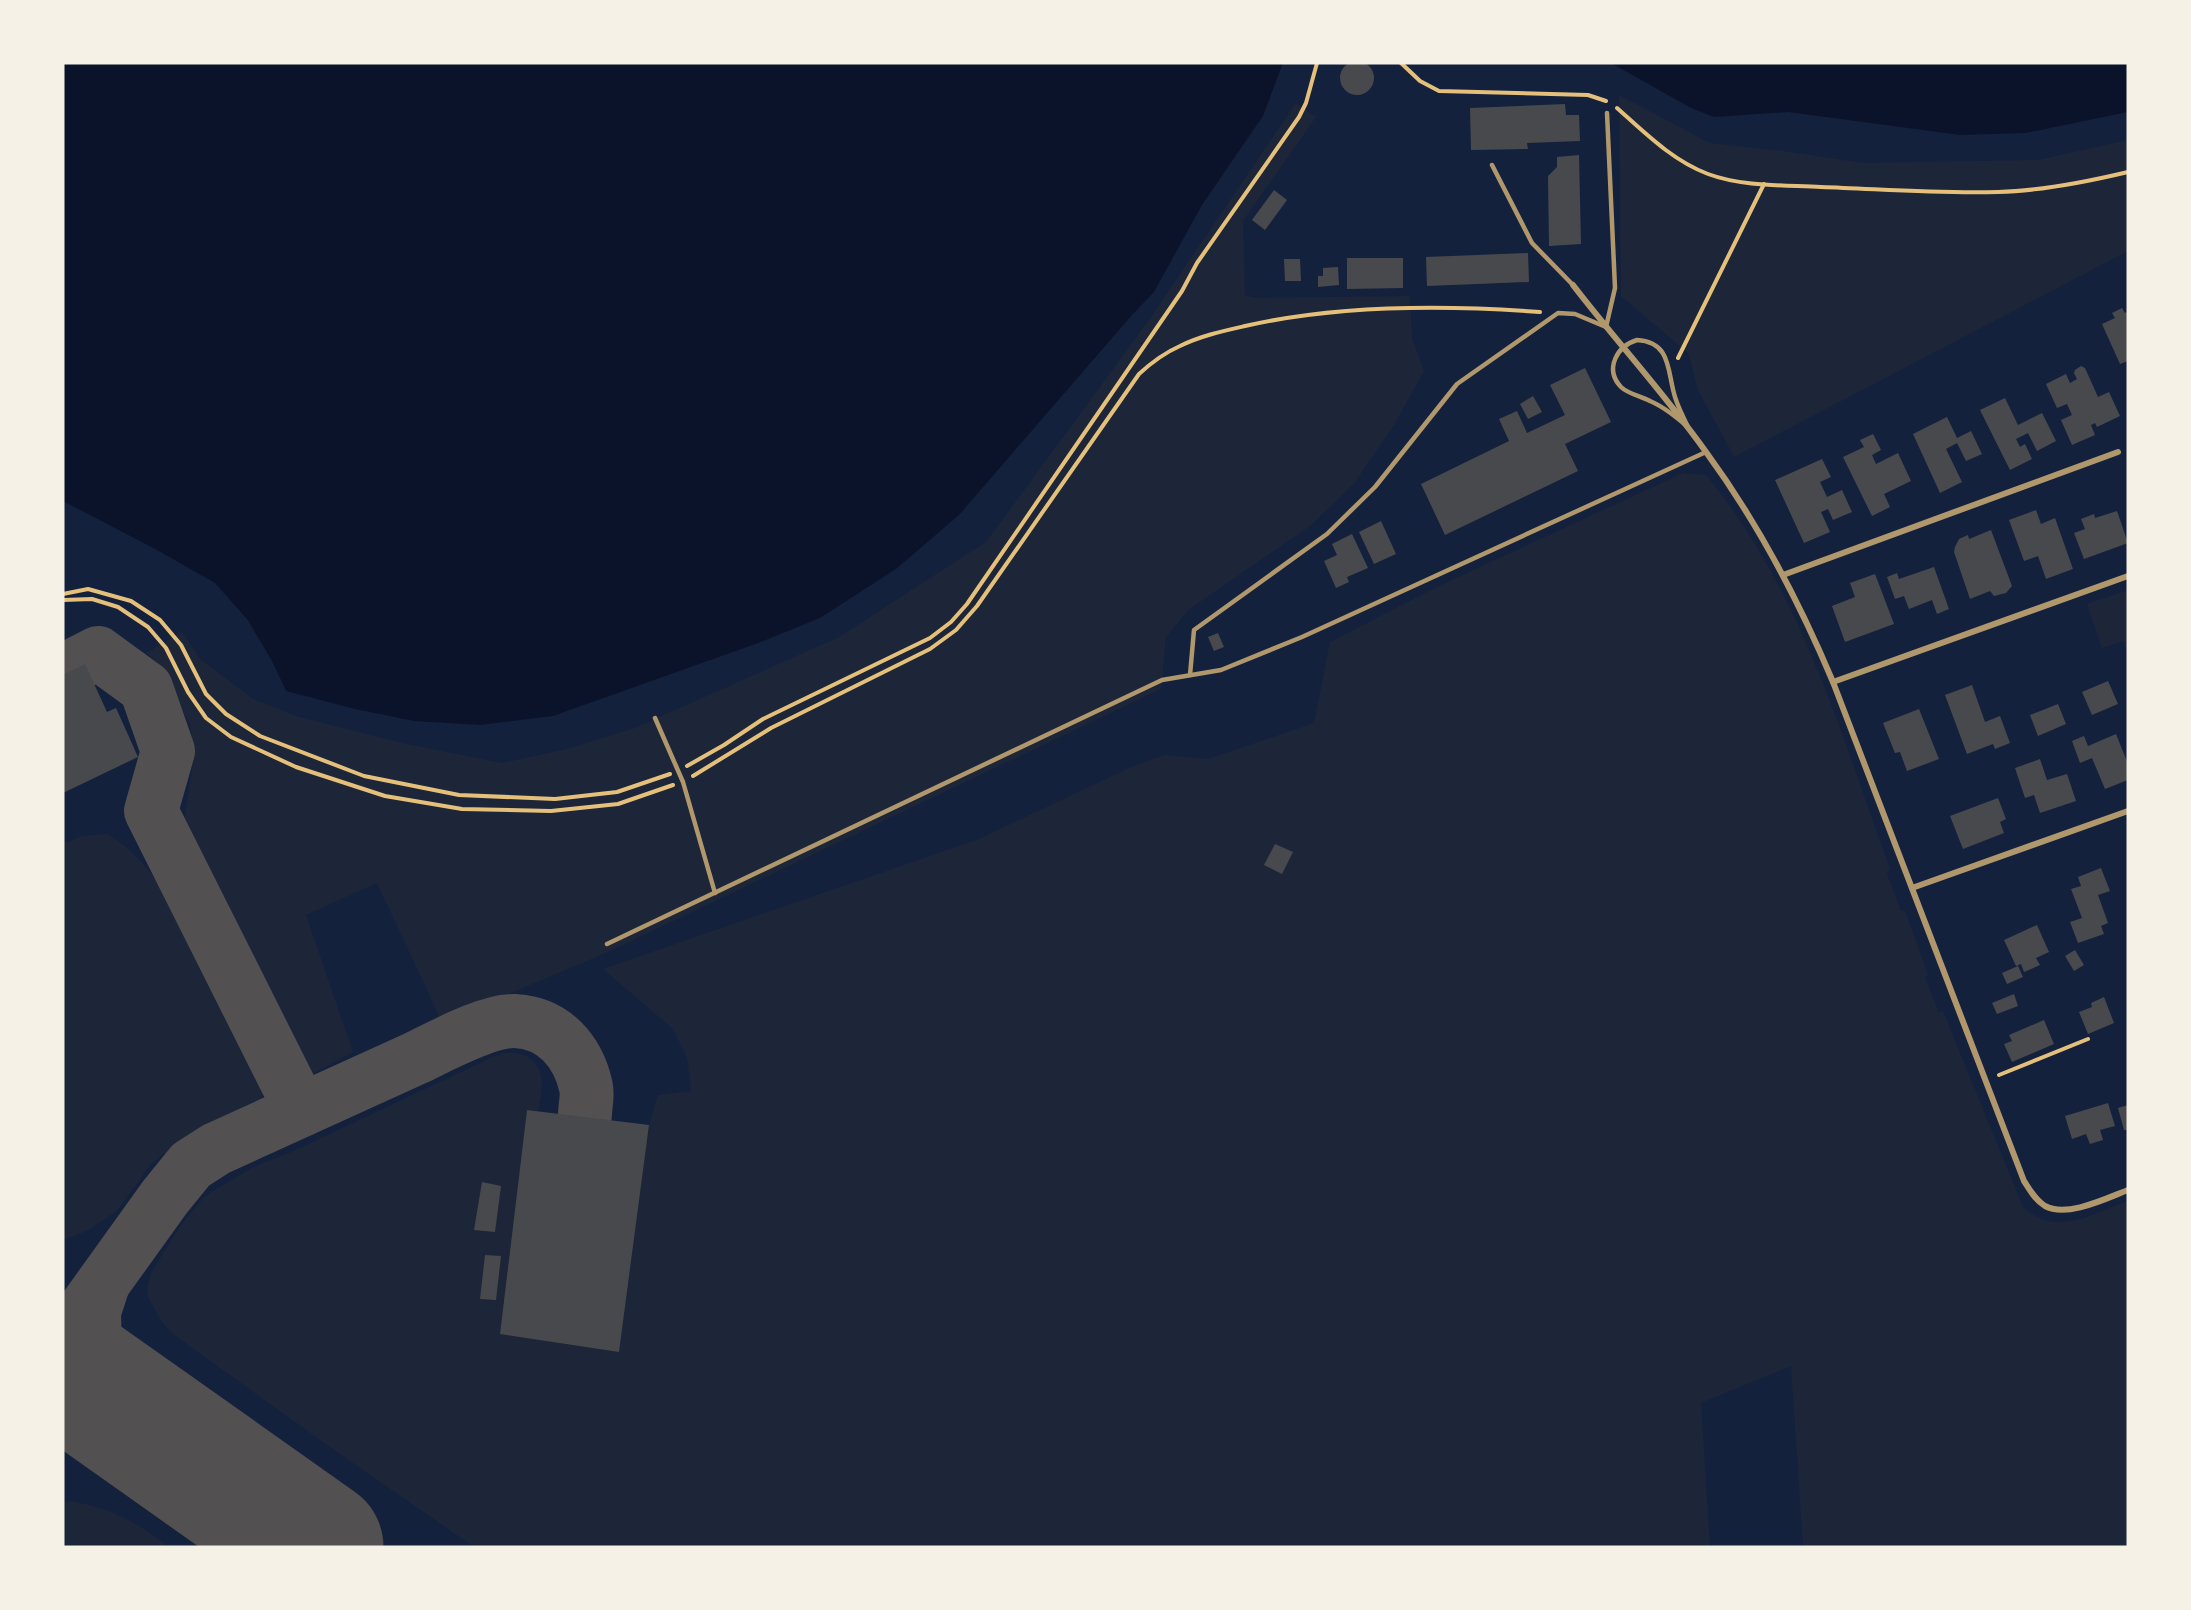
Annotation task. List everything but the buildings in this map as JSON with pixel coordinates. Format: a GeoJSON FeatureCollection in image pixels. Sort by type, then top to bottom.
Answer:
{"type":"FeatureCollection","features":[{"type":"Feature","properties":{"kind":"street"},"geometry":{"type":"LineString","coordinates":[[1573,285],[1688,427],[1755,525],[1784,575],[1833,682],[2024,1181],[2034,1196],[2047,1207],[2060,1209],[2090,1204],[2128,1190]]}},
{"type":"Feature","properties":{"kind":"street"},"geometry":{"type":"LineString","coordinates":[[1784,575],[2118,452]]}},
{"type":"Feature","properties":{"kind":"street"},"geometry":{"type":"LineString","coordinates":[[1833,682],[2128,576]]}},
{"type":"Feature","properties":{"kind":"street"},"geometry":{"type":"LineString","coordinates":[[1912,888],[2128,811]]}},
{"type":"Feature","properties":{"kind":"lane"},"geometry":{"type":"LineString","coordinates":[[1190,675],[1194,630],[1327,534],[1375,487],[1457,384],[1558,313],[1575,314],[1606,327],[1615,288],[1607,114]]}},
{"type":"Feature","properties":{"kind":"lane"},"geometry":{"type":"LineString","coordinates":[[1492,165],[1532,243],[1573,285]]}},
{"type":"Feature","properties":{"kind":"lane"},"geometry":{"type":"LineString","coordinates":[[1637,340],[1653,344],[1665,356],[1675,396],[1688,427],[1663,407],[1627,392],[1620,386],[1613,371],[1613,362],[1622,347],[1637,340]]}},
{"type":"Feature","properties":{"kind":"lane"},"geometry":{"type":"LineString","coordinates":[[607,944],[1162,680],[1221,670],[1302,637],[1706,452]]}},
{"type":"Feature","properties":{"kind":"lane"},"geometry":{"type":"LineString","coordinates":[[655,718],[683,782],[715,893]]}},
{"type":"Feature","properties":{"kind":"path"},"geometry":{"type":"LineString","coordinates":[[63,594],[88,589],[130,601],[160,620],[181,645],[206,694],[226,714],[260,736],[364,776],[459,795],[555,799],[617,792],[679,771],[763,719],[930,638],[951,622],[967,604],[1130,368],[1182,291],[1197,263],[1299,117],[1306,103],[1317,63]]}},
{"type":"Feature","properties":{"kind":"path"},"geometry":{"type":"LineString","coordinates":[[1401,63],[1420,81],[1440,91],[1588,95],[1603,99],[1614,105],[1664,148],[1687,164],[1710,175],[1764,184],[1947,193],[2000,192],[2045,188],[2128,171]]}},
{"type":"Feature","properties":{"kind":"path"},"geometry":{"type":"LineString","coordinates":[[1668,370],[1677,360],[1764,184]]}},
{"type":"Feature","properties":{"kind":"path"},"geometry":{"type":"LineString","coordinates":[[63,600],[92,599],[118,607],[148,627],[166,648],[188,692],[206,718],[231,737],[296,767],[385,796],[462,809],[551,811],[618,804],[683,782],[771,728],[930,650],[956,630],[977,606],[1138,374],[1166,352],[1198,338],[1265,321],[1299,316],[1368,310],[1464,309],[1558,313]]}},
{"type":"Feature","properties":{"kind":"path"},"geometry":{"type":"LineString","coordinates":[[1130,368],[1138,374]]}},
{"type":"Feature","properties":{"kind":"path"},"geometry":{"type":"LineString","coordinates":[[1999,1075],[2088,1039]]}},
{"type":"Feature","properties":{"kind":"shaded area"},"geometry":{"type":"Polygon","coordinates":[[[63,63],[1283,63],[1263,116],[1202,205],[1154,292],[959,515],[896,569],[820,618],[761,642],[553,716],[480,725],[414,721],[286,691],[272,661],[247,619],[215,583],[63,501],[63,63]]]}},
{"type":"Feature","properties":{"kind":"shaded area"},"geometry":{"type":"Polygon","coordinates":[[[1611,63],[2128,63],[2128,112],[2026,133],[1960,135],[1788,112],[1714,117],[1691,108],[1611,63]]]}},
{"type":"Feature","properties":{"kind":"shaded area"},"geometry":{"type":"Polygon","coordinates":[[[1619,95],[1710,143],[1863,163],[2038,160],[2128,140],[2128,251],[1734,457],[1698,390],[1689,354],[1621,296],[1619,95]]]}},
{"type":"Feature","properties":{"kind":"shaded area"},"geometry":{"type":"Polygon","coordinates":[[[1296,103],[1316,117],[1243,221],[1245,295],[1256,298],[1410,296],[1412,338],[1424,371],[1394,425],[1353,485],[1310,526],[1188,610],[1166,637],[1161,689],[608,952],[442,1022],[377,883],[306,915],[353,1052],[296,1083],[286,1077],[184,876],[184,823],[194,756],[190,723],[175,699],[163,672],[156,661],[146,653],[182,632],[200,659],[253,699],[296,716],[402,743],[502,763],[567,749],[635,728],[839,637],[986,542],[1149,320],[1296,103]]]}},
{"type":"Feature","properties":{"kind":"shaded area"},"geometry":{"type":"Polygon","coordinates":[[[1683,473],[1706,475],[1739,519],[1768,565],[1793,614],[1854,766],[1890,869],[1887,874],[1901,911],[1905,911],[1928,974],[1925,978],[1939,1012],[1943,1011],[2023,1207],[2048,1221],[2061,1222],[2088,1217],[2128,1201],[2128,1547],[1803,1547],[1791,1366],[1701,1403],[1710,1547],[474,1547],[174,1335],[161,1321],[147,1295],[151,1273],[181,1225],[204,1197],[251,1168],[289,1153],[495,1056],[513,1053],[524,1055],[537,1065],[542,1087],[538,1111],[527,1110],[500,1333],[619,1352],[649,1125],[658,1095],[691,1091],[687,1057],[673,1029],[603,969],[979,839],[1129,768],[1164,755],[1208,759],[1314,723],[1330,642],[1441,585],[1683,473]]]}},
{"type":"Feature","properties":{"kind":"shaded area"},"geometry":{"type":"Polygon","coordinates":[[[2128,590],[2128,656],[2123,641],[2102,648],[2087,604],[2128,590]]]}},
{"type":"Feature","properties":{"kind":"shaded area"},"geometry":{"type":"Polygon","coordinates":[[[108,834],[138,859],[161,888],[261,1072],[265,1090],[261,1099],[251,1106],[165,1153],[151,1164],[117,1211],[87,1231],[63,1240],[63,840],[66,843],[81,836],[108,834]]]}},
{"type":"Feature","properties":{"kind":"shaded area"},"geometry":{"type":"Polygon","coordinates":[[[69,1501],[97,1507],[122,1517],[170,1547],[63,1547],[63,1502],[69,1501]]]}},
{"type":"Feature","properties":{"kind":"taxiway"},"geometry":{"type":"LineString","coordinates":[[63,671],[98,653],[146,688],[168,751],[151,811],[301,1110]]}},
{"type":"Feature","properties":{"kind":"taxiway"},"geometry":{"type":"LineString","coordinates":[[63,1339],[165,1197],[191,1165],[216,1149],[465,1035],[492,1025],[515,1021],[529,1023],[552,1033],[570,1051],[582,1074],[587,1090],[585,1115]]}},
{"type":"Feature","properties":{"kind":"taxiway"},"geometry":{"type":"LineString","coordinates":[[103,1284],[94,1312],[95,1348],[103,1380],[127,1408],[158,1435]]}},
{"type":"Feature","properties":{"kind":"taxiway"},"geometry":{"type":"LineString","coordinates":[[63,1404],[106,1411],[145,1428]]}},
{"type":"Feature","properties":{"kind":"runway"},"geometry":{"type":"LineString","coordinates":[[63,1368],[316,1547]]}}]}
